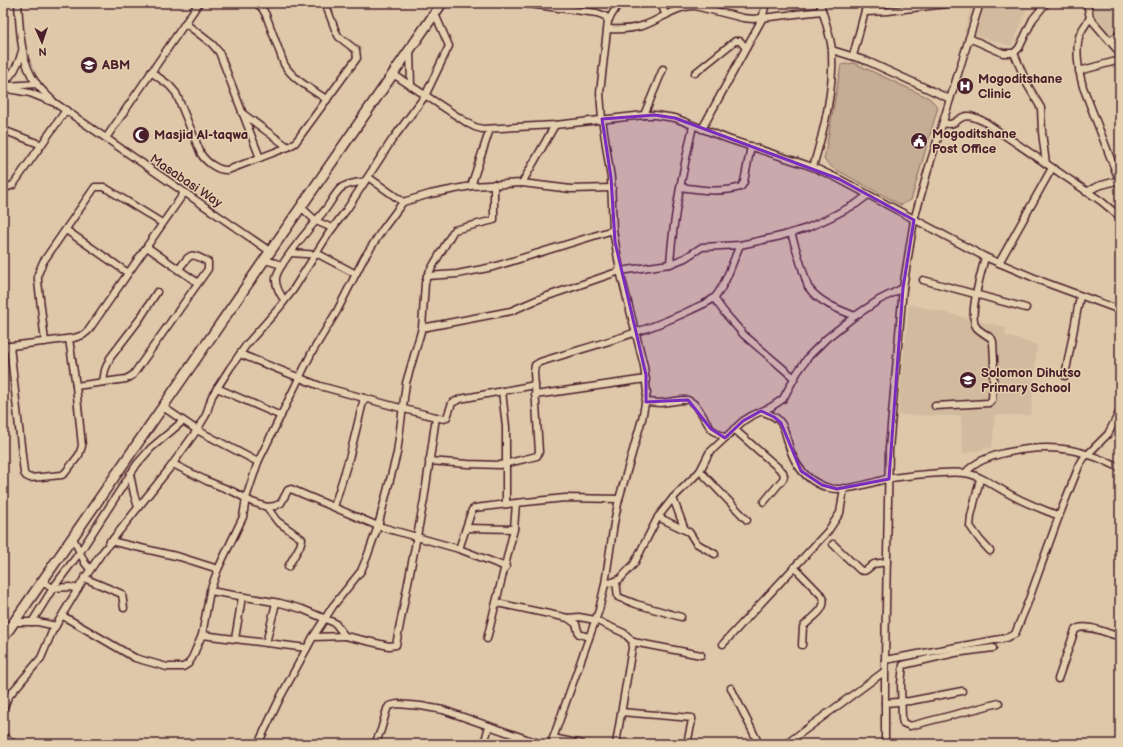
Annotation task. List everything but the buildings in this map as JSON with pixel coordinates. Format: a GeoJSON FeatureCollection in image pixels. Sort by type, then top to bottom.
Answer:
{"type":"FeatureCollection","features":[{"type":"Feature","properties":{"kind":"main road"},"geometry":{"type":"LineString","coordinates":[[3,638],[442,3]]}},
{"type":"Feature","properties":{"kind":"street"},"geometry":{"type":"LineString","coordinates":[[18,3],[23,50],[27,63],[37,84],[55,103]]}},
{"type":"Feature","properties":{"kind":"street"},"geometry":{"type":"LineString","coordinates":[[106,138],[199,3]]}},
{"type":"Feature","properties":{"kind":"street"},"geometry":{"type":"LineString","coordinates":[[256,3],[262,8],[266,15],[284,64],[288,70],[297,80],[327,100]]}},
{"type":"Feature","properties":{"kind":"street"},"geometry":{"type":"LineString","coordinates":[[151,72],[169,85],[176,93],[201,154],[206,161],[220,170],[224,170],[288,148],[295,143],[357,58],[356,50],[336,32],[325,3]]}},
{"type":"Feature","properties":{"kind":"street"},"geometry":{"type":"LineString","coordinates":[[521,3],[597,13],[605,16],[608,21]]}},
{"type":"Feature","properties":{"kind":"street"},"geometry":{"type":"LineString","coordinates":[[582,744],[552,741],[595,620],[606,584],[614,523],[619,499],[646,402],[646,379],[620,271],[613,230],[612,188],[602,119],[600,82],[608,21],[619,3]]}},
{"type":"Feature","properties":{"kind":"street"},"geometry":{"type":"LineString","coordinates":[[660,3],[666,15]]}},
{"type":"Feature","properties":{"kind":"street"},"geometry":{"type":"LineString","coordinates":[[702,129],[762,19],[766,3]]}},
{"type":"Feature","properties":{"kind":"street"},"geometry":{"type":"LineString","coordinates":[[813,167],[821,139],[829,99],[832,50],[820,3]]}},
{"type":"Feature","properties":{"kind":"street"},"geometry":{"type":"LineString","coordinates":[[854,56],[867,3]]}},
{"type":"Feature","properties":{"kind":"street"},"geometry":{"type":"LineString","coordinates":[[866,12],[888,12],[954,3]]}},
{"type":"Feature","properties":{"kind":"street"},"geometry":{"type":"LineString","coordinates":[[886,744],[885,660],[890,439],[903,288],[914,220],[942,123],[980,3],[970,3]]}},
{"type":"Feature","properties":{"kind":"street"},"geometry":{"type":"LineString","coordinates":[[969,38],[1003,53],[1014,53],[1019,48],[1033,19],[1046,3]]}},
{"type":"Feature","properties":{"kind":"street"},"geometry":{"type":"LineString","coordinates":[[1086,3],[1090,18],[1120,53]]}},
{"type":"Feature","properties":{"kind":"street"},"geometry":{"type":"LineString","coordinates":[[608,29],[634,28],[646,24],[681,7],[688,6],[695,6],[743,18],[762,19],[822,11]]}},
{"type":"Feature","properties":{"kind":"street"},"geometry":{"type":"LineString","coordinates":[[3,710],[8,697],[41,658],[56,626],[90,569],[110,541],[173,464],[197,430],[206,415],[210,400],[240,354],[284,300],[332,228],[347,209],[392,140],[426,96],[449,46],[435,14]]}},
{"type":"Feature","properties":{"kind":"street"},"geometry":{"type":"LineString","coordinates":[[1086,192],[1098,186],[1120,180],[1083,87],[1079,71],[1079,38],[1090,18]]}},
{"type":"Feature","properties":{"kind":"street"},"geometry":{"type":"LineString","coordinates":[[185,23],[212,44],[219,52],[260,158]]}},
{"type":"Feature","properties":{"kind":"street"},"geometry":{"type":"LineString","coordinates":[[1110,41],[1120,34]]}},
{"type":"Feature","properties":{"kind":"street"},"geometry":{"type":"LineString","coordinates":[[695,73],[735,40],[740,41],[746,48]]}},
{"type":"Feature","properties":{"kind":"street"},"geometry":{"type":"LineString","coordinates":[[3,82],[11,76],[18,66],[23,50]]}},
{"type":"Feature","properties":{"kind":"street"},"geometry":{"type":"LineString","coordinates":[[410,50],[411,86]]}},
{"type":"Feature","properties":{"kind":"street"},"geometry":{"type":"LineString","coordinates":[[832,50],[854,56],[950,98]]}},
{"type":"Feature","properties":{"kind":"street"},"geometry":{"type":"LineString","coordinates":[[1014,53],[1027,84],[1041,108],[1046,164]]}},
{"type":"Feature","properties":{"kind":"street"},"geometry":{"type":"LineString","coordinates":[[1079,71],[1120,60]]}},
{"type":"Feature","properties":{"kind":"street"},"geometry":{"type":"LineString","coordinates":[[644,115],[663,69]]}},
{"type":"Feature","properties":{"kind":"street"},"geometry":{"type":"LineString","coordinates":[[393,74],[475,128],[490,129],[555,125],[644,115],[666,116],[813,167],[840,179],[985,257],[1080,296],[1120,310]]}},
{"type":"Feature","properties":{"kind":"street"},"geometry":{"type":"LineString","coordinates":[[3,87],[37,84]]}},
{"type":"Feature","properties":{"kind":"street","name":"Masabasi Way"},"geometry":{"type":"LineString","coordinates":[[3,87],[30,93],[55,103],[271,252]]}},
{"type":"Feature","properties":{"kind":"street"},"geometry":{"type":"LineString","coordinates":[[3,189],[14,185],[66,110]]}},
{"type":"Feature","properties":{"kind":"street"},"geometry":{"type":"LineString","coordinates":[[242,114],[288,148]]}},
{"type":"Feature","properties":{"kind":"street"},"geometry":{"type":"LineString","coordinates":[[942,123],[954,123],[968,116],[985,122],[1120,217]]}},
{"type":"Feature","properties":{"kind":"street"},"geometry":{"type":"LineString","coordinates":[[522,183],[555,125]]}},
{"type":"Feature","properties":{"kind":"street"},"geometry":{"type":"LineString","coordinates":[[670,264],[680,187],[693,126]]}},
{"type":"Feature","properties":{"kind":"street"},"geometry":{"type":"LineString","coordinates":[[470,186],[490,129]]}},
{"type":"Feature","properties":{"kind":"street"},"geometry":{"type":"LineString","coordinates":[[3,130],[42,145]]}},
{"type":"Feature","properties":{"kind":"street"},"geometry":{"type":"LineString","coordinates":[[680,187],[712,191],[741,187],[744,182],[751,146]]}},
{"type":"Feature","properties":{"kind":"street"},"geometry":{"type":"LineString","coordinates":[[999,263],[1052,168]]}},
{"type":"Feature","properties":{"kind":"street"},"geometry":{"type":"LineString","coordinates":[[367,179],[403,202]]}},
{"type":"Feature","properties":{"kind":"street"},"geometry":{"type":"LineString","coordinates":[[284,300],[276,282],[278,271],[282,265],[342,187],[367,179]]}},
{"type":"Feature","properties":{"kind":"street"},"geometry":{"type":"LineString","coordinates":[[63,616],[127,654],[167,667],[183,667],[188,664],[202,634],[210,592],[218,569],[241,523],[246,498],[258,462],[311,354],[337,311],[369,250],[403,202],[430,194],[470,186],[494,184],[522,183],[571,189],[612,188]]}},
{"type":"Feature","properties":{"kind":"street"},"geometry":{"type":"LineString","coordinates":[[258,744],[281,696],[313,637],[324,619],[360,571],[367,557],[378,526],[397,453],[404,410],[406,383],[422,328],[425,283],[427,276],[452,231],[457,228],[494,220],[494,184]]}},
{"type":"Feature","properties":{"kind":"street"},"geometry":{"type":"LineString","coordinates":[[45,342],[38,274],[43,262],[93,190],[99,186],[104,186],[162,223]]}},
{"type":"Feature","properties":{"kind":"street"},"geometry":{"type":"LineString","coordinates":[[3,347],[69,339],[78,337],[88,331],[184,193]]}},
{"type":"Feature","properties":{"kind":"street"},"geometry":{"type":"LineString","coordinates":[[422,328],[511,311],[539,298],[620,271],[670,264],[685,258],[702,247],[740,244],[791,233],[807,228],[834,216],[856,204],[868,195]]}},
{"type":"Feature","properties":{"kind":"street"},"geometry":{"type":"LineString","coordinates":[[301,207],[316,221],[332,228]]}},
{"type":"Feature","properties":{"kind":"street"},"geometry":{"type":"LineString","coordinates":[[66,230],[128,273]]}},
{"type":"Feature","properties":{"kind":"street"},"geometry":{"type":"LineString","coordinates":[[427,276],[457,274],[486,269],[613,230]]}},
{"type":"Feature","properties":{"kind":"street"},"geometry":{"type":"LineString","coordinates":[[791,233],[808,287],[813,294],[828,304],[855,316]]}},
{"type":"Feature","properties":{"kind":"street"},"geometry":{"type":"LineString","coordinates":[[429,461],[500,466],[537,456],[535,365],[540,362],[636,333],[670,320],[714,298],[726,278],[740,244]]}},
{"type":"Feature","properties":{"kind":"street"},"geometry":{"type":"LineString","coordinates":[[147,247],[198,283]]}},
{"type":"Feature","properties":{"kind":"street"},"geometry":{"type":"LineString","coordinates":[[291,254],[315,254],[326,258],[356,274]]}},
{"type":"Feature","properties":{"kind":"street"},"geometry":{"type":"LineString","coordinates":[[76,386],[126,379],[133,375],[208,269],[208,262],[196,255],[193,255],[189,257],[178,270]]}},
{"type":"Feature","properties":{"kind":"street"},"geometry":{"type":"LineString","coordinates":[[934,406],[989,403],[992,400],[994,361],[993,342],[992,339],[976,327],[973,321],[976,295],[985,257]]}},
{"type":"Feature","properties":{"kind":"street"},"geometry":{"type":"LineString","coordinates":[[265,260],[282,265]]}},
{"type":"Feature","properties":{"kind":"street"},"geometry":{"type":"LineString","coordinates":[[923,280],[1026,308]]}},
{"type":"Feature","properties":{"kind":"street"},"geometry":{"type":"LineString","coordinates":[[606,584],[616,581],[634,564],[658,517],[700,471],[709,453],[743,421],[761,411],[772,408],[782,399],[793,378],[818,346],[855,316],[879,300],[903,288]]}},
{"type":"Feature","properties":{"kind":"street"},"geometry":{"type":"LineString","coordinates":[[103,382],[105,370],[110,358],[139,320],[157,292]]}},
{"type":"Feature","properties":{"kind":"street"},"geometry":{"type":"LineString","coordinates":[[1065,376],[1080,296]]}},
{"type":"Feature","properties":{"kind":"street"},"geometry":{"type":"LineString","coordinates":[[714,298],[744,335],[793,378]]}},
{"type":"Feature","properties":{"kind":"street"},"geometry":{"type":"LineString","coordinates":[[10,346],[24,474],[30,478],[62,475],[79,455],[82,446],[76,386],[69,339]]}},
{"type":"Feature","properties":{"kind":"street"},"geometry":{"type":"LineString","coordinates":[[240,354],[320,386],[404,410],[444,419],[447,417],[452,403],[456,400],[535,385]]}},
{"type":"Feature","properties":{"kind":"street"},"geometry":{"type":"LineString","coordinates":[[535,395],[646,379]]}},
{"type":"Feature","properties":{"kind":"street"},"geometry":{"type":"LineString","coordinates":[[217,388],[281,416]]}},
{"type":"Feature","properties":{"kind":"street"},"geometry":{"type":"LineString","coordinates":[[502,391],[506,427],[506,504]]}},
{"type":"Feature","properties":{"kind":"street"},"geometry":{"type":"LineString","coordinates":[[334,507],[345,474],[364,398]]}},
{"type":"Feature","properties":{"kind":"street"},"geometry":{"type":"LineString","coordinates":[[646,402],[661,403],[688,400],[698,408],[711,429],[725,438]]}},
{"type":"Feature","properties":{"kind":"street"},"geometry":{"type":"LineString","coordinates":[[163,407],[197,430],[258,462]]}},
{"type":"Feature","properties":{"kind":"street"},"geometry":{"type":"LineString","coordinates":[[761,411],[774,417],[781,423],[786,433],[791,452],[801,471],[822,485],[831,488],[844,488],[889,479],[931,474],[965,473],[1058,516]]}},
{"type":"Feature","properties":{"kind":"street"},"geometry":{"type":"LineString","coordinates":[[885,660],[1006,638],[1015,634],[1028,602],[1058,516],[1079,466],[1088,454],[1108,434],[1120,411]]}},
{"type":"Feature","properties":{"kind":"street"},"geometry":{"type":"LineString","coordinates":[[313,637],[345,636],[389,646],[396,646],[417,538],[436,417]]}},
{"type":"Feature","properties":{"kind":"street"},"geometry":{"type":"LineString","coordinates":[[32,622],[53,588],[80,552],[130,474],[150,448],[183,421]]}},
{"type":"Feature","properties":{"kind":"street"},"geometry":{"type":"LineString","coordinates":[[734,429],[783,472],[783,479],[764,502]]}},
{"type":"Feature","properties":{"kind":"street"},"geometry":{"type":"LineString","coordinates":[[965,473],[970,467],[983,459],[1024,449],[1053,449],[1088,454],[1120,468]]}},
{"type":"Feature","properties":{"kind":"street"},"geometry":{"type":"LineString","coordinates":[[173,464],[207,481],[267,507],[277,521],[302,539],[300,546],[288,567]]}},
{"type":"Feature","properties":{"kind":"street"},"geometry":{"type":"LineString","coordinates":[[700,471],[747,520]]}},
{"type":"Feature","properties":{"kind":"street"},"geometry":{"type":"LineString","coordinates":[[130,474],[132,490],[138,507]]}},
{"type":"Feature","properties":{"kind":"street"},"geometry":{"type":"LineString","coordinates":[[980,479],[970,526],[990,551]]}},
{"type":"Feature","properties":{"kind":"street"},"geometry":{"type":"LineString","coordinates":[[723,644],[828,531],[838,518],[844,488]]}},
{"type":"Feature","properties":{"kind":"street"},"geometry":{"type":"LineString","coordinates":[[267,507],[279,505],[288,490],[291,489],[378,526],[459,550],[506,567]]}},
{"type":"Feature","properties":{"kind":"street"},"geometry":{"type":"LineString","coordinates":[[459,550],[470,513],[475,508],[565,498],[619,499]]}},
{"type":"Feature","properties":{"kind":"street"},"geometry":{"type":"LineString","coordinates":[[674,498],[685,530]]}},
{"type":"Feature","properties":{"kind":"street"},"geometry":{"type":"LineString","coordinates":[[487,639],[506,567],[514,529],[516,503]]}},
{"type":"Feature","properties":{"kind":"street"},"geometry":{"type":"LineString","coordinates":[[658,517],[685,530],[691,534],[696,543],[715,554]]}},
{"type":"Feature","properties":{"kind":"street"},"geometry":{"type":"LineString","coordinates":[[466,528],[514,529]]}},
{"type":"Feature","properties":{"kind":"street"},"geometry":{"type":"LineString","coordinates":[[73,538],[90,569]]}},
{"type":"Feature","properties":{"kind":"street"},"geometry":{"type":"LineString","coordinates":[[110,541],[180,557],[218,569]]}},
{"type":"Feature","properties":{"kind":"street"},"geometry":{"type":"LineString","coordinates":[[833,544],[860,570],[863,571],[866,571],[874,564],[887,562]]}},
{"type":"Feature","properties":{"kind":"street"},"geometry":{"type":"LineString","coordinates":[[794,568],[823,598],[825,602],[823,607],[803,627],[802,645]]}},
{"type":"Feature","properties":{"kind":"street"},"geometry":{"type":"LineString","coordinates":[[84,578],[122,594],[124,608]]}},
{"type":"Feature","properties":{"kind":"street"},"geometry":{"type":"LineString","coordinates":[[616,581],[618,597],[636,604],[682,617]]}},
{"type":"Feature","properties":{"kind":"street"},"geometry":{"type":"LineString","coordinates":[[42,582],[53,588],[70,587],[78,589]]}},
{"type":"Feature","properties":{"kind":"street"},"geometry":{"type":"LineString","coordinates":[[210,592],[276,602],[302,608],[335,623],[345,636]]}},
{"type":"Feature","properties":{"kind":"street"},"geometry":{"type":"LineString","coordinates":[[235,639],[242,597]]}},
{"type":"Feature","properties":{"kind":"street"},"geometry":{"type":"LineString","coordinates":[[266,643],[276,602]]}},
{"type":"Feature","properties":{"kind":"street"},"geometry":{"type":"LineString","coordinates":[[496,603],[568,618],[579,617],[595,620],[624,633],[633,642],[701,655]]}},
{"type":"Feature","properties":{"kind":"street"},"geometry":{"type":"LineString","coordinates":[[568,618],[576,624],[579,634],[589,637]]}},
{"type":"Feature","properties":{"kind":"street"},"geometry":{"type":"LineString","coordinates":[[14,622],[45,623],[56,626]]}},
{"type":"Feature","properties":{"kind":"street"},"geometry":{"type":"LineString","coordinates":[[1058,679],[1077,628],[1091,628],[1120,637]]}},
{"type":"Feature","properties":{"kind":"street"},"geometry":{"type":"LineString","coordinates":[[202,634],[307,648]]}},
{"type":"Feature","properties":{"kind":"street"},"geometry":{"type":"LineString","coordinates":[[616,744],[633,642]]}},
{"type":"Feature","properties":{"kind":"street"},"geometry":{"type":"LineString","coordinates":[[993,648],[955,653],[903,665],[901,684],[902,719],[903,724],[910,726],[999,703]]}},
{"type":"Feature","properties":{"kind":"street"},"geometry":{"type":"LineString","coordinates":[[786,744],[885,671]]}},
{"type":"Feature","properties":{"kind":"street"},"geometry":{"type":"LineString","coordinates":[[732,688],[759,744]]}},
{"type":"Feature","properties":{"kind":"street"},"geometry":{"type":"LineString","coordinates":[[885,703],[902,702],[962,691]]}},
{"type":"Feature","properties":{"kind":"street"},"geometry":{"type":"LineString","coordinates":[[375,744],[387,709],[393,704],[421,706],[443,710],[540,744]]}},
{"type":"Feature","properties":{"kind":"street"},"geometry":{"type":"LineString","coordinates":[[622,712],[692,718],[687,744]]}},
{"type":"Feature","properties":{"kind":"street"},"geometry":{"type":"LineString","coordinates":[[484,744],[489,726]]}},
{"type":"Feature","properties":{"kind":"street"},"geometry":{"type":"LineString","coordinates":[[3,736],[14,744]]}},
{"type":"Feature","properties":{"kind":"highlighted area"},"geometry":{"type":"Polygon","coordinates":[[[655,115],[675,118],[839,179],[914,220],[903,288],[889,479],[837,489],[822,485],[801,471],[781,423],[774,417],[761,411],[743,421],[725,438],[711,429],[688,400],[646,402],[646,375],[615,242],[611,178],[602,119],[655,115]]]}},
{"type":"Feature","properties":{"kind":"shaded area"},"geometry":{"type":"Polygon","coordinates":[[[973,3],[1029,3],[1012,46],[964,32],[973,3]]]}},
{"type":"Feature","properties":{"kind":"shaded area"},"geometry":{"type":"Polygon","coordinates":[[[1082,3],[1120,3],[1120,62],[1115,54],[1082,3]]]}},
{"type":"Feature","properties":{"kind":"shaded area"},"geometry":{"type":"Polygon","coordinates":[[[854,63],[929,98],[938,107],[911,200],[901,205],[833,168],[824,160],[841,65],[854,63]]]}},
{"type":"Feature","properties":{"kind":"shaded area","name":"Solomon Dihutso Primary School"},"geometry":{"type":"Polygon","coordinates":[[[909,304],[1007,328],[1004,335],[1037,345],[1031,415],[995,415],[992,447],[963,454],[961,416],[898,415],[909,304]]]}},
{"type":"Feature","properties":{"kind":"place","name":"ABM"},"geometry":{"type":"Point","coordinates":[89,65]}},
{"type":"Feature","properties":{"kind":"place","name":"Mogoditshane Clinic"},"geometry":{"type":"Point","coordinates":[965,86]}},
{"type":"Feature","properties":{"kind":"place","name":"Masjid Al-taqwa"},"geometry":{"type":"Point","coordinates":[141,135]}},
{"type":"Feature","properties":{"kind":"place","name":"Mogoditshane Post Office"},"geometry":{"type":"Point","coordinates":[919,141]}},
{"type":"Feature","properties":{"kind":"place","name":"Solomon Dihutso Primary School"},"geometry":{"type":"Point","coordinates":[968,380]}}]}
